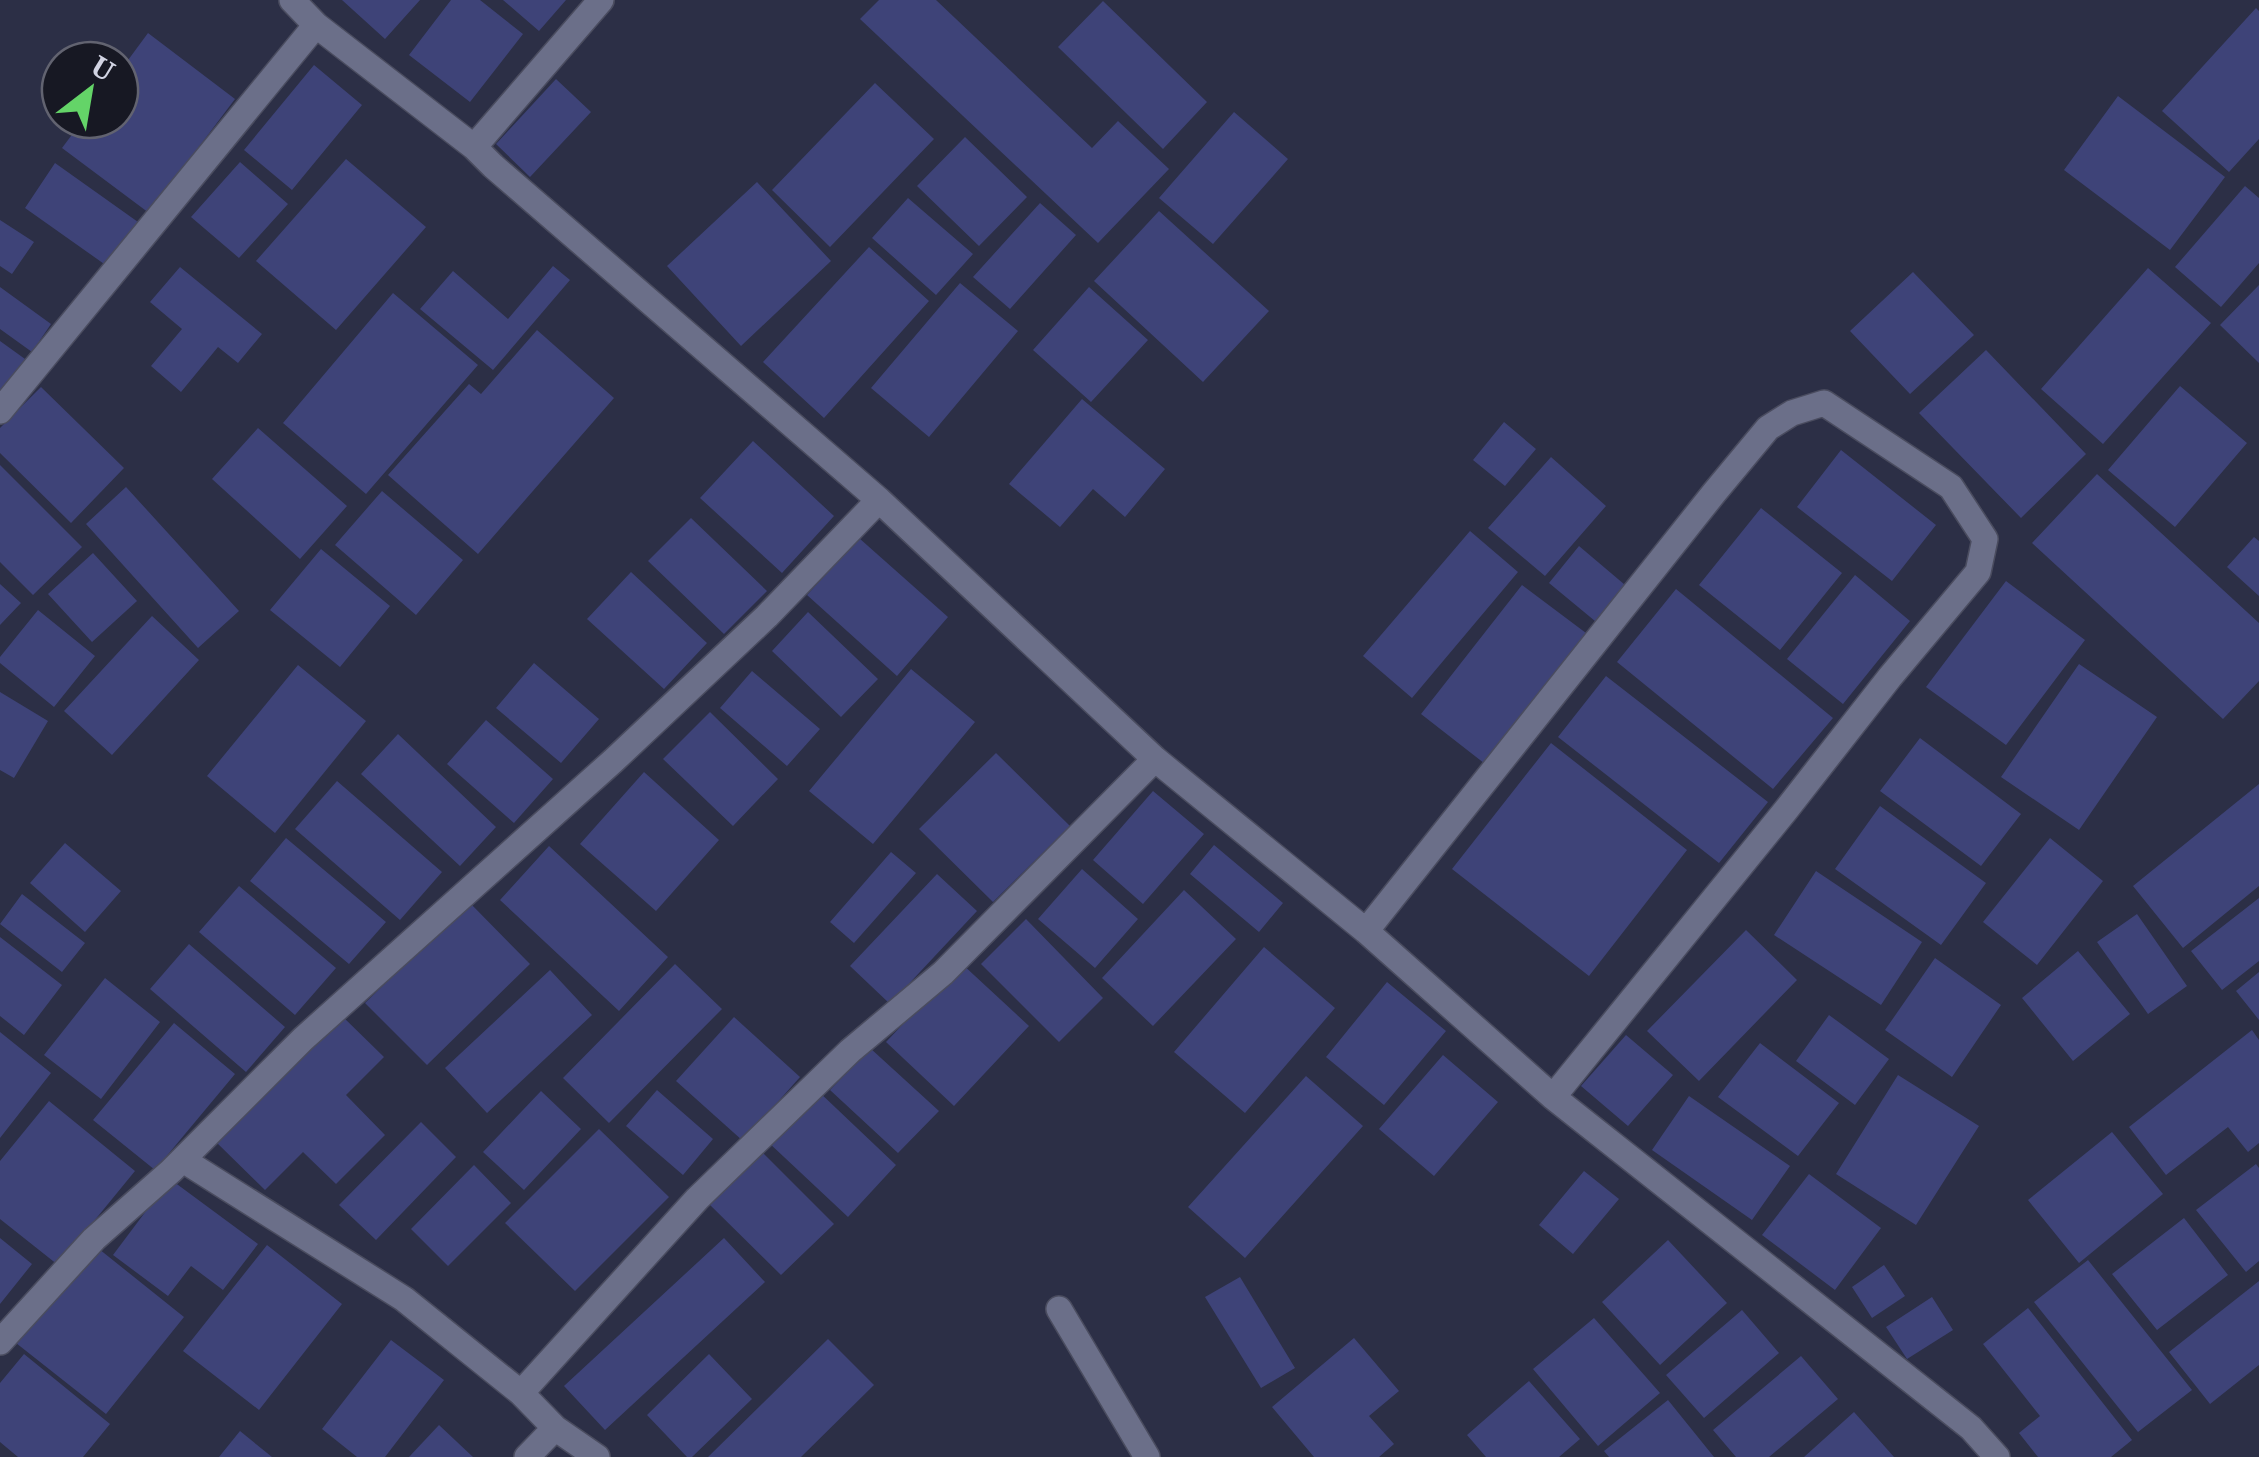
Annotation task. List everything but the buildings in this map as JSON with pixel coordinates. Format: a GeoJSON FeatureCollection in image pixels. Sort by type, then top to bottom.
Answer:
{"type":"FeatureCollection","features":[{"type":"Feature","properties":{"kind":"street"},"geometry":{"type":"LineString","coordinates":[[292,0],[316,25],[474,147],[879,500],[1155,759],[1366,932],[1553,1097],[1971,1428],[1997,1457]]}},
{"type":"Feature","properties":{"kind":"street"},"geometry":{"type":"LineString","coordinates":[[474,147],[601,0]]}},
{"type":"Feature","properties":{"kind":"street"},"geometry":{"type":"LineString","coordinates":[[0,412],[316,25]]}},
{"type":"Feature","properties":{"kind":"street"},"geometry":{"type":"LineString","coordinates":[[1366,932],[1768,428],[1792,413],[1824,403],[1951,486],[1985,539],[1978,572],[1553,1097]]}},
{"type":"Feature","properties":{"kind":"street"},"geometry":{"type":"LineString","coordinates":[[0,1342],[94,1239],[182,1160],[303,1038],[612,761],[767,616],[879,500]]}},
{"type":"Feature","properties":{"kind":"street"},"geometry":{"type":"LineString","coordinates":[[522,1393],[697,1199],[850,1051],[944,973],[1155,759]]}},
{"type":"Feature","properties":{"kind":"street"},"geometry":{"type":"LineString","coordinates":[[182,1160],[404,1299],[522,1393],[555,1428],[598,1457]]}},
{"type":"Feature","properties":{"kind":"street"},"geometry":{"type":"LineString","coordinates":[[1058,1309],[1147,1457]]}},
{"type":"Feature","properties":{"kind":"street"},"geometry":{"type":"LineString","coordinates":[[526,1457],[555,1428]]}}]}
